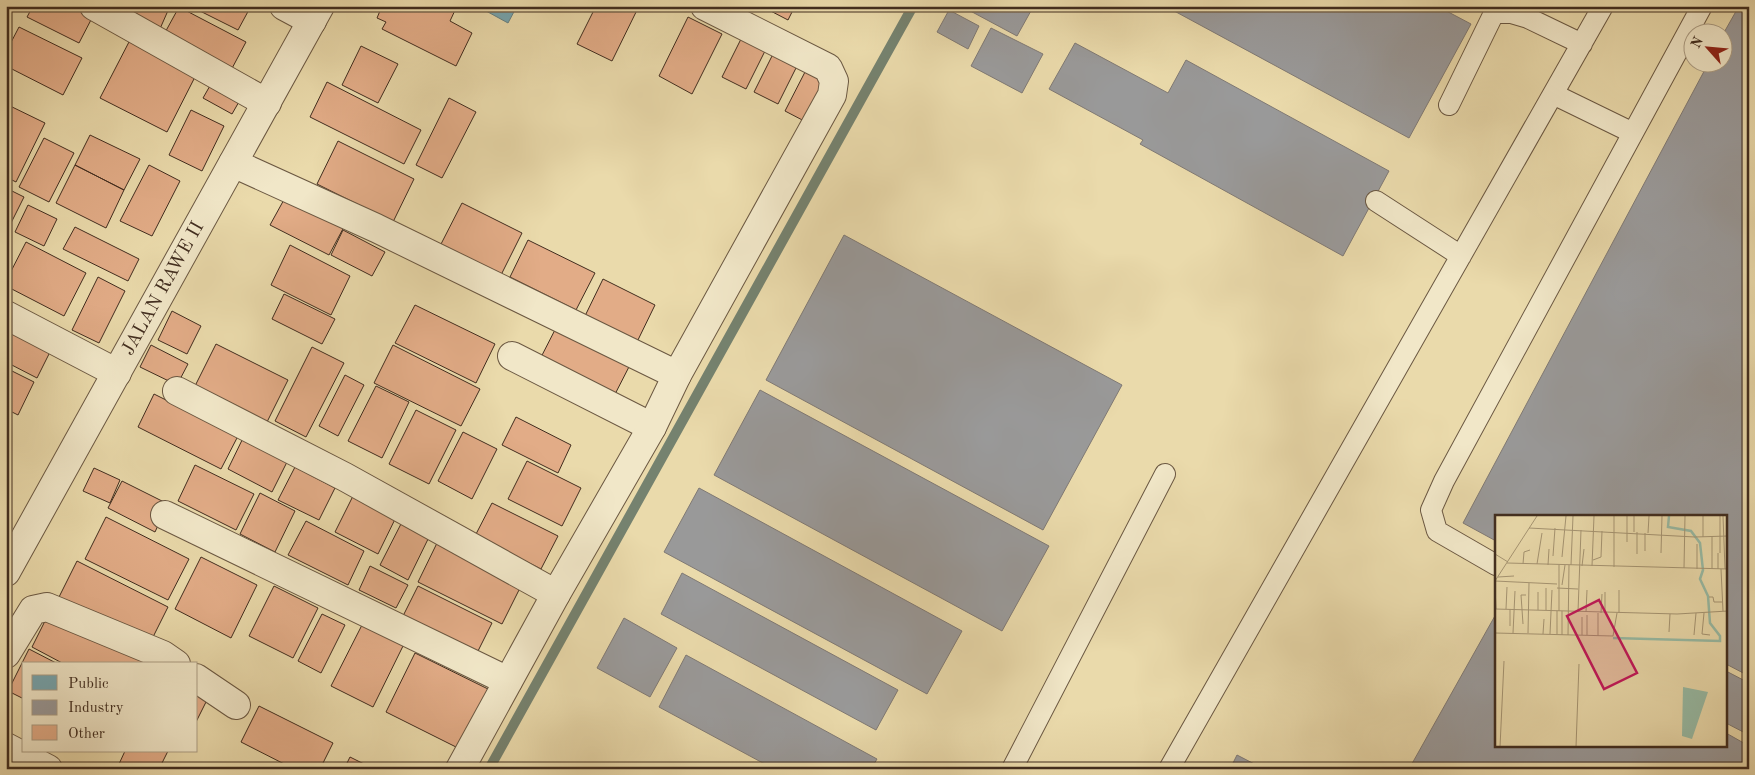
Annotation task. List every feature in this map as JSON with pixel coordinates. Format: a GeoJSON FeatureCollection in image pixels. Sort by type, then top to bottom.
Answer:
{"type":"FeatureCollection","features":[{"type":"Feature","properties":{"kind":"street"},"geometry":{"type":"LineString","coordinates":[[94,6],[267,103]]}},
{"type":"Feature","properties":{"kind":"street"},"geometry":{"type":"LineString","coordinates":[[284,6],[316,14]]}},
{"type":"Feature","properties":{"kind":"street"},"geometry":{"type":"LineString","coordinates":[[460,769],[556,594],[652,427],[677,375],[832,95],[834,81],[828,68],[705,6]]}},
{"type":"Feature","properties":{"kind":"street","name":"JALAN RAWE II"},"geometry":{"type":"LineString","coordinates":[[6,572],[17,530],[117,373],[316,14]]}},
{"type":"Feature","properties":{"kind":"street"},"geometry":{"type":"LineString","coordinates":[[233,163],[376,228],[677,375]]}},
{"type":"Feature","properties":{"kind":"street"},"geometry":{"type":"LineString","coordinates":[[6,315],[117,373]]}},
{"type":"Feature","properties":{"kind":"street"},"geometry":{"type":"LineString","coordinates":[[512,356],[652,427]]}},
{"type":"Feature","properties":{"kind":"street"},"geometry":{"type":"LineString","coordinates":[[177,391],[345,477],[556,594]]}},
{"type":"Feature","properties":{"kind":"street"},"geometry":{"type":"LineString","coordinates":[[165,515],[508,681]]}},
{"type":"Feature","properties":{"kind":"street"},"geometry":{"type":"LineString","coordinates":[[6,654],[34,610],[47,608],[163,655],[173,662]]}},
{"type":"Feature","properties":{"kind":"street"},"geometry":{"type":"LineString","coordinates":[[198,679],[236,705]]}},
{"type":"Feature","properties":{"kind":"street"},"geometry":{"type":"LineString","coordinates":[[6,747],[48,769]]}},
{"type":"Feature","properties":{"kind":"lane"},"geometry":{"type":"LineString","coordinates":[[1169,769],[1603,6]]}},
{"type":"Feature","properties":{"kind":"lane"},"geometry":{"type":"LineString","coordinates":[[1495,564],[1437,531],[1431,510],[1449,472],[1702,6]]}},
{"type":"Feature","properties":{"kind":"lane"},"geometry":{"type":"LineString","coordinates":[[1450,105],[1494,13],[1511,13],[1528,18],[1582,44]]}},
{"type":"Feature","properties":{"kind":"lane"},"geometry":{"type":"LineString","coordinates":[[1553,94],[1633,133]]}},
{"type":"Feature","properties":{"kind":"lane"},"geometry":{"type":"LineString","coordinates":[[1376,201],[1461,256]]}},
{"type":"Feature","properties":{"kind":"lane"},"geometry":{"type":"LineString","coordinates":[[1012,769],[1165,474]]}},
{"type":"Feature","properties":{"kind":"building: Public"},"geometry":{"type":"Polygon","coordinates":[[[477,6],[517,6],[508,23],[477,6]]]}},
{"type":"Feature","properties":{"kind":"building: Industry"},"geometry":{"type":"Polygon","coordinates":[[[961,6],[1027,6],[1032,9],[1017,36],[961,6]]]}},
{"type":"Feature","properties":{"kind":"building: Industry"},"geometry":{"type":"Polygon","coordinates":[[[1165,6],[1437,6],[1471,24],[1409,138],[1165,6]]]}},
{"type":"Feature","properties":{"kind":"building: Industry"},"geometry":{"type":"Polygon","coordinates":[[[1739,6],[1749,6],[1749,676],[1728,665],[1728,515],[1495,515],[1495,540],[1463,523],[1704,72],[1732,72],[1732,22],[1730,22],[1739,6]]]}},
{"type":"Feature","properties":{"kind":"building: Industry"},"geometry":{"type":"Polygon","coordinates":[[[949,10],[979,26],[968,49],[937,32],[949,10]]]}},
{"type":"Feature","properties":{"kind":"building: Industry"},"geometry":{"type":"Polygon","coordinates":[[[991,28],[1043,54],[1022,93],[971,66],[991,28]]]}},
{"type":"Feature","properties":{"kind":"building: Industry"},"geometry":{"type":"Polygon","coordinates":[[[1075,43],[1168,93],[1186,60],[1389,171],[1343,256],[1140,144],[1143,140],[1049,89],[1075,43]]]}},
{"type":"Feature","properties":{"kind":"building: Industry"},"geometry":{"type":"Polygon","coordinates":[[[844,235],[1122,385],[1043,530],[766,380],[844,235]]]}},
{"type":"Feature","properties":{"kind":"building: Industry"},"geometry":{"type":"Polygon","coordinates":[[[760,390],[1049,546],[1002,631],[714,475],[760,390]]]}},
{"type":"Feature","properties":{"kind":"building: Industry"},"geometry":{"type":"Polygon","coordinates":[[[699,488],[962,631],[927,694],[664,552],[699,488]]]}},
{"type":"Feature","properties":{"kind":"building: Industry"},"geometry":{"type":"Polygon","coordinates":[[[682,573],[898,690],[876,730],[661,614],[682,573]]]}},
{"type":"Feature","properties":{"kind":"building: Industry"},"geometry":{"type":"Polygon","coordinates":[[[1495,616],[1495,748],[1728,748],[1728,734],[1749,746],[1749,769],[1409,769],[1495,616]]]}},
{"type":"Feature","properties":{"kind":"building: Industry"},"geometry":{"type":"Polygon","coordinates":[[[624,618],[677,648],[650,697],[597,668],[624,618]]]}},
{"type":"Feature","properties":{"kind":"building: Industry"},"geometry":{"type":"Polygon","coordinates":[[[686,655],[877,759],[871,769],[774,769],[659,707],[686,655]]]}},
{"type":"Feature","properties":{"kind":"building: Industry"},"geometry":{"type":"Polygon","coordinates":[[[1728,672],[1749,683],[1749,735],[1728,724],[1728,672]]]}},
{"type":"Feature","properties":{"kind":"building: Industry"},"geometry":{"type":"Polygon","coordinates":[[[1237,755],[1264,769],[1230,769],[1237,755]]]}},
{"type":"Feature","properties":{"kind":"building: Other"},"geometry":{"type":"Polygon","coordinates":[[[33,6],[73,6],[93,16],[79,43],[27,17],[33,6]]]}},
{"type":"Feature","properties":{"kind":"building: Other"},"geometry":{"type":"Polygon","coordinates":[[[115,6],[170,6],[159,31],[115,6]]]}},
{"type":"Feature","properties":{"kind":"building: Other"},"geometry":{"type":"Polygon","coordinates":[[[190,6],[251,6],[238,30],[190,6]]]}},
{"type":"Feature","properties":{"kind":"building: Other"},"geometry":{"type":"Polygon","coordinates":[[[382,6],[457,6],[450,21],[472,33],[456,66],[382,29],[386,22],[377,18],[382,6]]]}},
{"type":"Feature","properties":{"kind":"building: Other"},"geometry":{"type":"Polygon","coordinates":[[[596,6],[639,6],[612,61],[577,44],[596,6]]]}},
{"type":"Feature","properties":{"kind":"building: Other"},"geometry":{"type":"Polygon","coordinates":[[[761,6],[795,6],[788,20],[761,6]]]}},
{"type":"Feature","properties":{"kind":"building: Other"},"geometry":{"type":"Polygon","coordinates":[[[179,7],[246,42],[229,74],[162,38],[179,7]]]}},
{"type":"Feature","properties":{"kind":"building: Other"},"geometry":{"type":"Polygon","coordinates":[[[688,17],[722,34],[692,94],[659,76],[688,17]]]}},
{"type":"Feature","properties":{"kind":"building: Other"},"geometry":{"type":"Polygon","coordinates":[[[19,27],[82,58],[63,95],[6,66],[6,52],[19,27]]]}},
{"type":"Feature","properties":{"kind":"building: Other"},"geometry":{"type":"Polygon","coordinates":[[[744,33],[768,45],[746,89],[722,77],[744,33]]]}},
{"type":"Feature","properties":{"kind":"building: Other"},"geometry":{"type":"Polygon","coordinates":[[[130,40],[197,73],[167,132],[100,98],[130,40]]]}},
{"type":"Feature","properties":{"kind":"building: Other"},"geometry":{"type":"Polygon","coordinates":[[[361,46],[398,64],[378,103],[342,85],[361,46]]]}},
{"type":"Feature","properties":{"kind":"building: Other"},"geometry":{"type":"Polygon","coordinates":[[[774,52],[798,64],[778,104],[754,92],[774,52]]]}},
{"type":"Feature","properties":{"kind":"building: Other"},"geometry":{"type":"Polygon","coordinates":[[[805,72],[830,84],[810,124],[785,111],[805,72]]]}},
{"type":"Feature","properties":{"kind":"building: Other"},"geometry":{"type":"Polygon","coordinates":[[[215,77],[244,93],[232,114],[203,98],[215,77]]]}},
{"type":"Feature","properties":{"kind":"building: Other"},"geometry":{"type":"Polygon","coordinates":[[[327,82],[421,130],[404,164],[310,117],[327,82]]]}},
{"type":"Feature","properties":{"kind":"building: Other"},"geometry":{"type":"Polygon","coordinates":[[[449,98],[476,112],[442,178],[416,165],[449,98]]]}},
{"type":"Feature","properties":{"kind":"building: Other"},"geometry":{"type":"Polygon","coordinates":[[[6,104],[45,123],[16,182],[6,177],[6,104]]]}},
{"type":"Feature","properties":{"kind":"building: Other"},"geometry":{"type":"Polygon","coordinates":[[[191,110],[224,126],[202,171],[169,155],[191,110]]]}},
{"type":"Feature","properties":{"kind":"building: Other"},"geometry":{"type":"Polygon","coordinates":[[[90,135],[140,159],[124,190],[75,165],[90,135]]]}},
{"type":"Feature","properties":{"kind":"building: Other"},"geometry":{"type":"Polygon","coordinates":[[[44,138],[74,153],[49,202],[19,187],[44,138]]]}},
{"type":"Feature","properties":{"kind":"building: Other"},"geometry":{"type":"Polygon","coordinates":[[[338,141],[414,179],[393,222],[317,184],[338,141]]]}},
{"type":"Feature","properties":{"kind":"building: Other"},"geometry":{"type":"Polygon","coordinates":[[[75,165],[124,190],[106,228],[56,203],[75,165]]]}},
{"type":"Feature","properties":{"kind":"building: Other"},"geometry":{"type":"Polygon","coordinates":[[[149,165],[180,181],[152,236],[120,221],[149,165]]]}},
{"type":"Feature","properties":{"kind":"building: Other"},"geometry":{"type":"Polygon","coordinates":[[[6,188],[24,197],[6,233],[6,188]]]}},
{"type":"Feature","properties":{"kind":"building: Other"},"geometry":{"type":"Polygon","coordinates":[[[286,196],[345,225],[329,255],[270,225],[286,196]]]}},
{"type":"Feature","properties":{"kind":"building: Other"},"geometry":{"type":"Polygon","coordinates":[[[462,203],[522,233],[500,277],[440,246],[462,203]]]}},
{"type":"Feature","properties":{"kind":"building: Other"},"geometry":{"type":"Polygon","coordinates":[[[28,205],[57,219],[44,246],[15,232],[28,205]]]}},
{"type":"Feature","properties":{"kind":"building: Other"},"geometry":{"type":"Polygon","coordinates":[[[75,227],[139,259],[128,281],[63,249],[75,227]]]}},
{"type":"Feature","properties":{"kind":"building: Other"},"geometry":{"type":"Polygon","coordinates":[[[343,230],[385,252],[372,276],[331,255],[343,230]]]}},
{"type":"Feature","properties":{"kind":"building: Other"},"geometry":{"type":"Polygon","coordinates":[[[528,240],[595,273],[576,310],[510,277],[528,240]]]}},
{"type":"Feature","properties":{"kind":"building: Other"},"geometry":{"type":"Polygon","coordinates":[[[26,242],[86,273],[64,316],[6,286],[6,281],[26,242]]]}},
{"type":"Feature","properties":{"kind":"building: Other"},"geometry":{"type":"Polygon","coordinates":[[[290,245],[350,276],[331,315],[271,285],[290,245]]]}},
{"type":"Feature","properties":{"kind":"building: Other"},"geometry":{"type":"Polygon","coordinates":[[[98,277],[125,291],[99,343],[72,330],[98,277]]]}},
{"type":"Feature","properties":{"kind":"building: Other"},"geometry":{"type":"Polygon","coordinates":[[[603,279],[655,305],[636,344],[584,318],[603,279]]]}},
{"type":"Feature","properties":{"kind":"building: Other"},"geometry":{"type":"Polygon","coordinates":[[[284,294],[335,319],[322,344],[272,319],[284,294]]]}},
{"type":"Feature","properties":{"kind":"building: Other"},"geometry":{"type":"Polygon","coordinates":[[[415,305],[495,344],[476,383],[395,343],[415,305]]]}},
{"type":"Feature","properties":{"kind":"building: Other"},"geometry":{"type":"Polygon","coordinates":[[[172,311],[201,326],[187,354],[158,340],[172,311]]]}},
{"type":"Feature","properties":{"kind":"building: Other"},"geometry":{"type":"Polygon","coordinates":[[[6,318],[55,342],[37,378],[6,362],[6,318]]]}},
{"type":"Feature","properties":{"kind":"building: Other"},"geometry":{"type":"Polygon","coordinates":[[[559,322],[633,359],[611,402],[537,365],[559,322]]]}},
{"type":"Feature","properties":{"kind":"building: Other"},"geometry":{"type":"Polygon","coordinates":[[[216,344],[288,380],[265,426],[193,390],[216,344]]]}},
{"type":"Feature","properties":{"kind":"building: Other"},"geometry":{"type":"Polygon","coordinates":[[[151,345],[188,364],[177,385],[140,367],[151,345]]]}},
{"type":"Feature","properties":{"kind":"building: Other"},"geometry":{"type":"Polygon","coordinates":[[[393,345],[480,389],[461,426],[374,383],[393,345]]]}},
{"type":"Feature","properties":{"kind":"building: Other"},"geometry":{"type":"Polygon","coordinates":[[[312,347],[344,363],[306,437],[275,421],[312,347]]]}},
{"type":"Feature","properties":{"kind":"building: Other"},"geometry":{"type":"Polygon","coordinates":[[[6,368],[34,382],[18,415],[6,409],[6,368]]]}},
{"type":"Feature","properties":{"kind":"building: Other"},"geometry":{"type":"Polygon","coordinates":[[[345,375],[364,385],[338,436],[319,426],[345,375]]]}},
{"type":"Feature","properties":{"kind":"building: Other"},"geometry":{"type":"Polygon","coordinates":[[[376,386],[409,402],[382,458],[348,441],[376,386]]]}},
{"type":"Feature","properties":{"kind":"building: Other"},"geometry":{"type":"Polygon","coordinates":[[[154,394],[238,436],[221,469],[138,427],[154,394]]]}},
{"type":"Feature","properties":{"kind":"building: Other"},"geometry":{"type":"Polygon","coordinates":[[[416,410],[456,430],[429,484],[389,464],[416,410]]]}},
{"type":"Feature","properties":{"kind":"building: Other"},"geometry":{"type":"Polygon","coordinates":[[[516,417],[571,445],[558,473],[502,445],[516,417]]]}},
{"type":"Feature","properties":{"kind":"building: Other"},"geometry":{"type":"Polygon","coordinates":[[[463,432],[497,449],[472,499],[438,481],[463,432]]]}},
{"type":"Feature","properties":{"kind":"building: Other"},"geometry":{"type":"Polygon","coordinates":[[[245,434],[290,456],[272,492],[228,469],[245,434]]]}},
{"type":"Feature","properties":{"kind":"building: Other"},"geometry":{"type":"Polygon","coordinates":[[[527,461],[581,488],[562,526],[508,499],[527,461]]]}},
{"type":"Feature","properties":{"kind":"building: Other"},"geometry":{"type":"Polygon","coordinates":[[[195,465],[254,494],[236,530],[178,501],[195,465]]]}},
{"type":"Feature","properties":{"kind":"building: Other"},"geometry":{"type":"Polygon","coordinates":[[[295,467],[335,488],[319,520],[278,500],[295,467]]]}},
{"type":"Feature","properties":{"kind":"building: Other"},"geometry":{"type":"Polygon","coordinates":[[[94,468],[120,480],[110,503],[83,491],[94,468]]]}},
{"type":"Feature","properties":{"kind":"building: Other"},"geometry":{"type":"Polygon","coordinates":[[[122,481],[168,504],[155,532],[108,508],[122,481]]]}},
{"type":"Feature","properties":{"kind":"building: Other"},"geometry":{"type":"Polygon","coordinates":[[[357,488],[400,509],[378,554],[335,532],[357,488]]]}},
{"type":"Feature","properties":{"kind":"building: Other"},"geometry":{"type":"Polygon","coordinates":[[[260,493],[295,511],[275,552],[240,534],[260,493]]]}},
{"type":"Feature","properties":{"kind":"building: Other"},"geometry":{"type":"Polygon","coordinates":[[[492,503],[558,536],[541,569],[475,536],[492,503]]]}},
{"type":"Feature","properties":{"kind":"building: Other"},"geometry":{"type":"Polygon","coordinates":[[[106,517],[189,559],[168,600],[85,559],[106,517]]]}},
{"type":"Feature","properties":{"kind":"building: Other"},"geometry":{"type":"Polygon","coordinates":[[[403,520],[431,533],[408,580],[380,565],[403,520]]]}},
{"type":"Feature","properties":{"kind":"building: Other"},"geometry":{"type":"Polygon","coordinates":[[[306,521],[364,551],[348,585],[288,555],[306,521]]]}},
{"type":"Feature","properties":{"kind":"building: Other"},"geometry":{"type":"Polygon","coordinates":[[[438,541],[522,584],[502,624],[418,582],[438,541]]]}},
{"type":"Feature","properties":{"kind":"building: Other"},"geometry":{"type":"Polygon","coordinates":[[[201,557],[257,585],[231,638],[175,609],[201,557]]]}},
{"type":"Feature","properties":{"kind":"building: Other"},"geometry":{"type":"Polygon","coordinates":[[[77,561],[168,607],[150,643],[59,597],[77,561]]]}},
{"type":"Feature","properties":{"kind":"building: Other"},"geometry":{"type":"Polygon","coordinates":[[[370,566],[408,585],[396,608],[359,590],[370,566]]]}},
{"type":"Feature","properties":{"kind":"building: Other"},"geometry":{"type":"Polygon","coordinates":[[[274,586],[318,608],[293,658],[249,636],[274,586]]]}},
{"type":"Feature","properties":{"kind":"building: Other"},"geometry":{"type":"Polygon","coordinates":[[[418,586],[492,623],[476,655],[402,618],[418,586]]]}},
{"type":"Feature","properties":{"kind":"building: Other"},"geometry":{"type":"Polygon","coordinates":[[[50,611],[147,659],[146,662],[60,662],[32,647],[50,611]]]}},
{"type":"Feature","properties":{"kind":"building: Other"},"geometry":{"type":"Polygon","coordinates":[[[322,614],[345,625],[321,673],[298,661],[322,614]]]}},
{"type":"Feature","properties":{"kind":"building: Other"},"geometry":{"type":"Polygon","coordinates":[[[363,623],[404,644],[373,707],[331,686],[363,623]]]}},
{"type":"Feature","properties":{"kind":"building: Other"},"geometry":{"type":"Polygon","coordinates":[[[29,649],[54,662],[22,662],[29,649]]]}},
{"type":"Feature","properties":{"kind":"building: Other"},"geometry":{"type":"Polygon","coordinates":[[[415,653],[488,689],[458,748],[386,712],[415,653]]]}},
{"type":"Feature","properties":{"kind":"building: Other"},"geometry":{"type":"Polygon","coordinates":[[[22,663],[22,698],[8,691],[22,663]]]}},
{"type":"Feature","properties":{"kind":"building: Other"},"geometry":{"type":"Polygon","coordinates":[[[198,688],[210,694],[198,718],[198,688]]]}},
{"type":"Feature","properties":{"kind":"building: Other"},"geometry":{"type":"Polygon","coordinates":[[[259,706],[333,743],[320,769],[294,769],[241,742],[259,706]]]}},
{"type":"Feature","properties":{"kind":"building: Other"},"geometry":{"type":"Polygon","coordinates":[[[6,748],[22,756],[15,769],[6,769],[6,748]]]}},
{"type":"Feature","properties":{"kind":"building: Other"},"geometry":{"type":"Polygon","coordinates":[[[125,752],[168,752],[159,769],[129,769],[119,764],[125,752]]]}},
{"type":"Feature","properties":{"kind":"building: Other"},"geometry":{"type":"Polygon","coordinates":[[[350,757],[374,769],[344,769],[350,757]]]}},
{"type":"Feature","properties":{"kind":"waterway"},"geometry":{"type":"LineString","coordinates":[[489,769],[913,6]]}}]}
